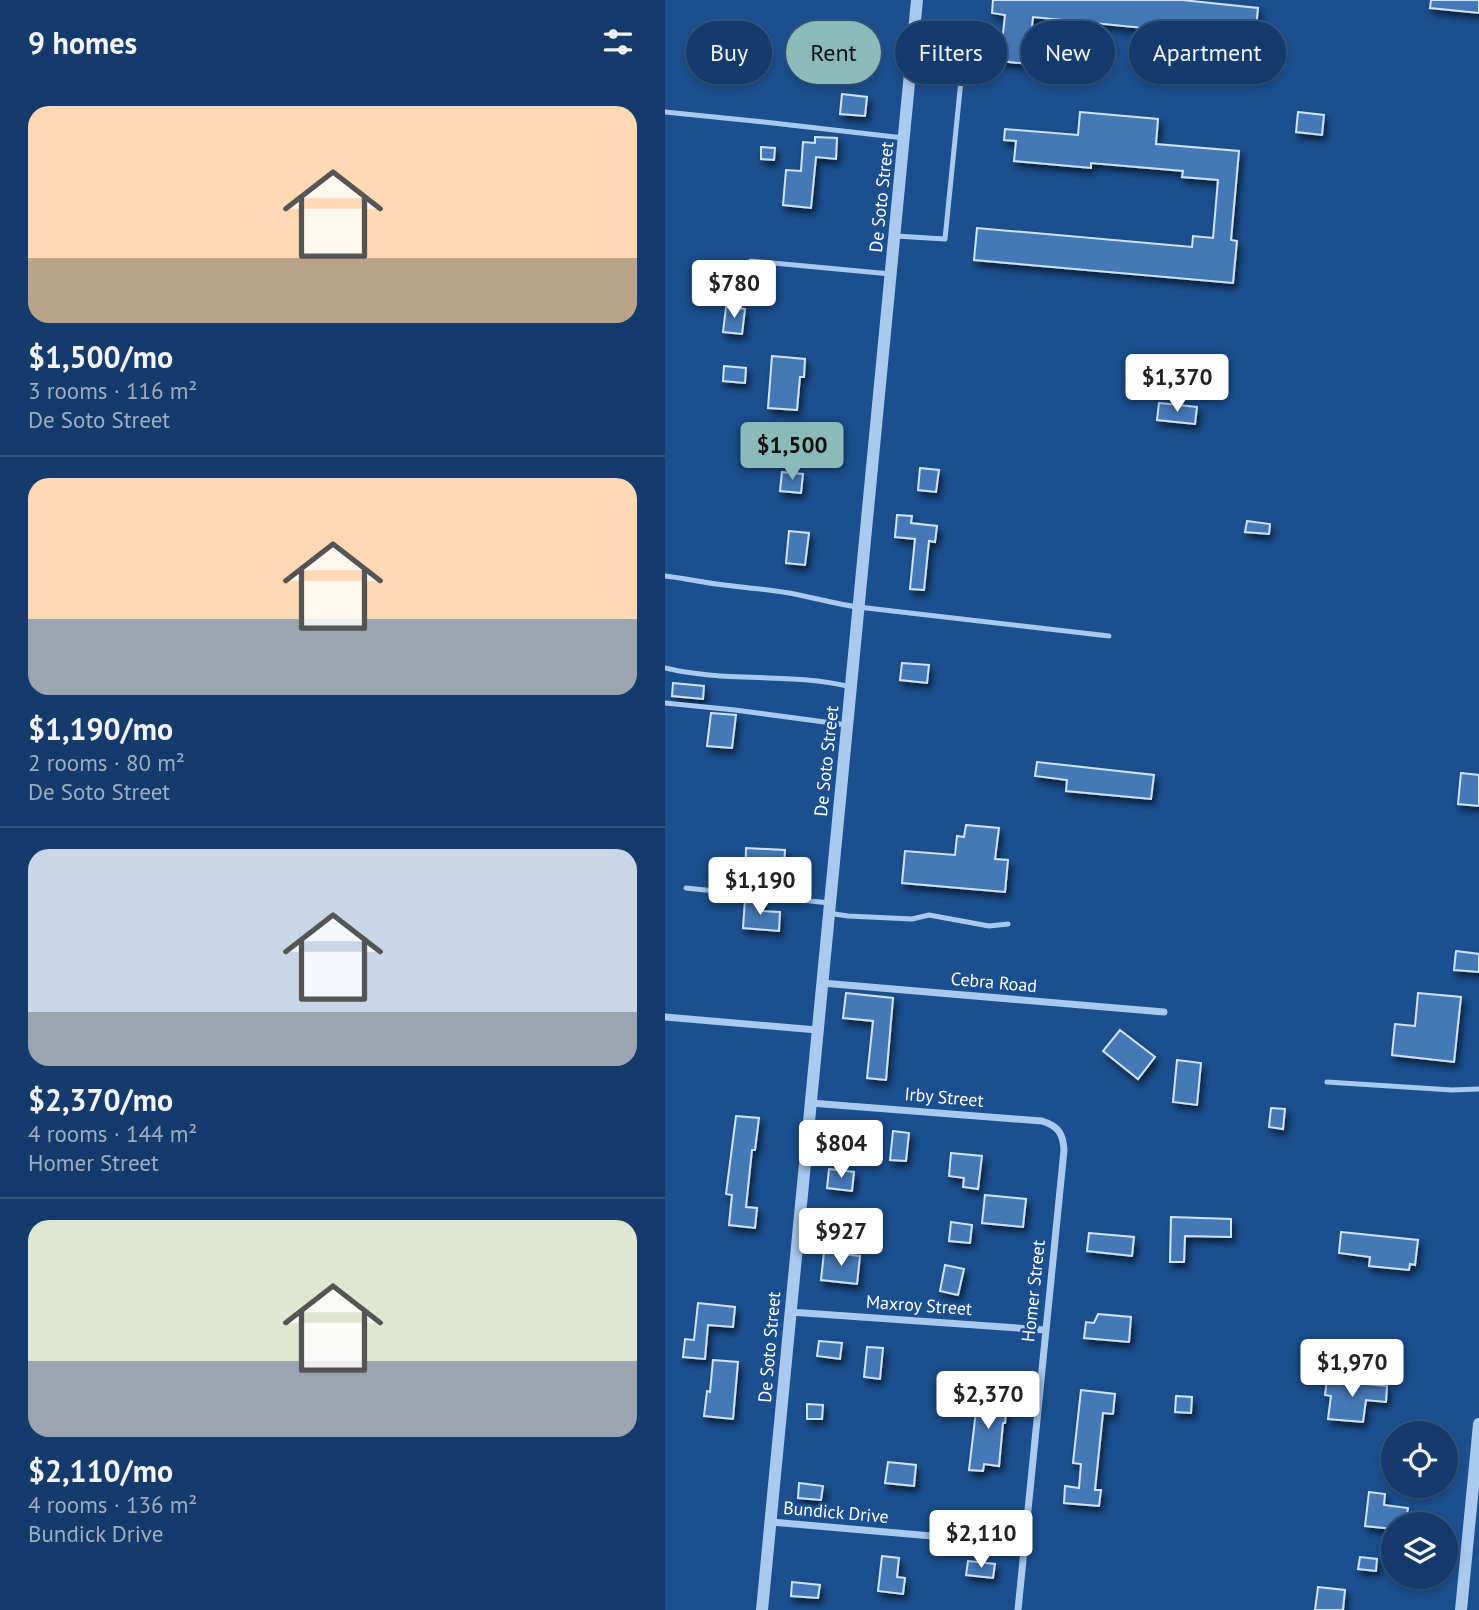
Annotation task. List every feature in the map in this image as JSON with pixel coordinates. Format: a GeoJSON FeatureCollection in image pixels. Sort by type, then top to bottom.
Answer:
{"type":"FeatureCollection","features":[{"type":"Feature","properties":{"kind":"street","name":"De Soto Street"},"geometry":{"type":"LineString","coordinates":[[915,21],[917,0]]}},
{"type":"Feature","properties":{"kind":"street","name":"De Soto Street"},"geometry":{"type":"LineString","coordinates":[[762,1610],[909,84]]}},
{"type":"Feature","properties":{"kind":"street","name":"Cebra Road"},"geometry":{"type":"LineString","coordinates":[[822,983],[1164,1012]]}},
{"type":"Feature","properties":{"kind":"street"},"geometry":{"type":"LineString","coordinates":[[665,1017],[817,1030]]}},
{"type":"Feature","properties":{"kind":"street","name":"Irby Street"},"geometry":{"type":"LineString","coordinates":[[810,1102],[1042,1121],[1060,1130],[1063,1142]]}},
{"type":"Feature","properties":{"kind":"street","name":"Homer Street"},"geometry":{"type":"LineString","coordinates":[[1018,1610],[1063,1142]]}},
{"type":"Feature","properties":{"kind":"street","name":"Maxroy Street"},"geometry":{"type":"LineString","coordinates":[[790,1312],[1045,1330]]}},
{"type":"Feature","properties":{"kind":"street"},"geometry":{"type":"LineString","coordinates":[[1461,1610],[1474,1523],[1479,1424]]}},
{"type":"Feature","properties":{"kind":"street","name":"Bundick Drive"},"geometry":{"type":"LineString","coordinates":[[771,1522],[1024,1545]]}},
{"type":"Feature","properties":{"kind":"lane"},"geometry":{"type":"LineString","coordinates":[[894,236],[945,239],[961,84]]}},
{"type":"Feature","properties":{"kind":"lane"},"geometry":{"type":"LineString","coordinates":[[665,112],[904,138]]}},
{"type":"Feature","properties":{"kind":"lane"},"geometry":{"type":"LineString","coordinates":[[751,261],[891,274]]}},
{"type":"Feature","properties":{"kind":"lane"},"geometry":{"type":"LineString","coordinates":[[665,576],[790,593],[858,607],[1109,635]]}},
{"type":"Feature","properties":{"kind":"lane"},"geometry":{"type":"LineString","coordinates":[[665,668],[707,675],[810,679],[851,687]]}},
{"type":"Feature","properties":{"kind":"lane"},"geometry":{"type":"LineString","coordinates":[[665,703],[847,725]]}},
{"type":"Feature","properties":{"kind":"lane"},"geometry":{"type":"LineString","coordinates":[[686,888],[829,908],[848,916],[912,919],[929,915],[989,926],[1008,925]]}},
{"type":"Feature","properties":{"kind":"lane"},"geometry":{"type":"LineString","coordinates":[[1328,1082],[1452,1090],[1479,1089]]}},
{"type":"Feature","properties":{"kind":"building"},"geometry":{"type":"Polygon","coordinates":[[[993,0],[1182,0],[1258,8],[1257,21],[1129,21],[1129,27],[1115,25],[1115,21],[1033,17],[1033,21],[1021,21],[1021,63],[1007,62],[1007,21],[1004,21],[1005,15],[992,13],[993,0]]]}},
{"type":"Feature","properties":{"kind":"building"},"geometry":{"type":"Polygon","coordinates":[[[1431,0],[1479,0],[1479,13],[1430,8],[1431,0]]]}},
{"type":"Feature","properties":{"kind":"building"},"geometry":{"type":"Polygon","coordinates":[[[842,94],[867,97],[865,116],[840,114],[842,94]]]}},
{"type":"Feature","properties":{"kind":"building"},"geometry":{"type":"Polygon","coordinates":[[[1080,112],[1158,119],[1156,144],[1239,151],[1231,240],[1237,241],[1233,283],[974,260],[977,228],[1192,247],[1193,236],[1213,238],[1218,180],[1182,177],[1183,171],[1091,163],[1091,168],[1014,161],[1016,141],[1004,140],[1005,129],[1078,135],[1080,112]]]}},
{"type":"Feature","properties":{"kind":"building"},"geometry":{"type":"Polygon","coordinates":[[[1298,112],[1324,115],[1322,135],[1296,132],[1298,112]]]}},
{"type":"Feature","properties":{"kind":"building"},"geometry":{"type":"Polygon","coordinates":[[[815,137],[837,138],[836,159],[816,157],[811,208],[783,205],[786,170],[801,171],[803,142],[815,143],[815,137]]]}},
{"type":"Feature","properties":{"kind":"building"},"geometry":{"type":"Polygon","coordinates":[[[761,147],[775,148],[774,160],[761,159],[761,147]]]}},
{"type":"Feature","properties":{"kind":"building"},"geometry":{"type":"Polygon","coordinates":[[[726,307],[745,309],[742,334],[723,332],[726,307]]]}},
{"type":"Feature","properties":{"kind":"building"},"geometry":{"type":"Polygon","coordinates":[[[772,356],[805,359],[804,377],[800,377],[797,410],[768,408],[772,356]]]}},
{"type":"Feature","properties":{"kind":"building"},"geometry":{"type":"Polygon","coordinates":[[[724,366],[746,368],[745,383],[723,381],[724,366]]]}},
{"type":"Feature","properties":{"kind":"building"},"geometry":{"type":"Polygon","coordinates":[[[1159,403],[1197,407],[1195,424],[1157,420],[1159,403]]]}},
{"type":"Feature","properties":{"kind":"building"},"geometry":{"type":"Polygon","coordinates":[[[920,468],[939,470],[936,492],[918,490],[920,468]]]}},
{"type":"Feature","properties":{"kind":"building"},"geometry":{"type":"Polygon","coordinates":[[[782,472],[803,474],[801,493],[780,491],[782,472]]]}},
{"type":"Feature","properties":{"kind":"building"},"geometry":{"type":"Polygon","coordinates":[[[897,515],[912,516],[911,523],[937,526],[935,542],[929,541],[924,590],[910,589],[915,539],[895,537],[897,515]]]}},
{"type":"Feature","properties":{"kind":"building"},"geometry":{"type":"Polygon","coordinates":[[[1247,521],[1270,524],[1269,534],[1245,532],[1247,521]]]}},
{"type":"Feature","properties":{"kind":"building"},"geometry":{"type":"Polygon","coordinates":[[[789,531],[809,533],[805,565],[786,563],[789,531]]]}},
{"type":"Feature","properties":{"kind":"building"},"geometry":{"type":"Polygon","coordinates":[[[902,663],[929,665],[927,683],[900,680],[902,663]]]}},
{"type":"Feature","properties":{"kind":"building"},"geometry":{"type":"Polygon","coordinates":[[[673,683],[704,686],[703,699],[672,696],[673,683]]]}},
{"type":"Feature","properties":{"kind":"building"},"geometry":{"type":"Polygon","coordinates":[[[711,713],[736,715],[732,748],[707,746],[711,713]]]}},
{"type":"Feature","properties":{"kind":"building"},"geometry":{"type":"Polygon","coordinates":[[[1037,762],[1154,775],[1151,799],[1066,791],[1067,780],[1035,776],[1037,762]]]}},
{"type":"Feature","properties":{"kind":"building"},"geometry":{"type":"Polygon","coordinates":[[[1461,773],[1479,775],[1479,806],[1458,804],[1461,773]]]}},
{"type":"Feature","properties":{"kind":"building"},"geometry":{"type":"Polygon","coordinates":[[[966,825],[999,828],[995,859],[1008,860],[1005,892],[902,883],[905,851],[955,855],[957,836],[964,837],[966,825]]]}},
{"type":"Feature","properties":{"kind":"building"},"geometry":{"type":"Polygon","coordinates":[[[746,848],[785,850],[783,882],[763,881],[762,891],[746,889],[746,848]]]}},
{"type":"Feature","properties":{"kind":"building"},"geometry":{"type":"Polygon","coordinates":[[[745,899],[762,901],[761,911],[780,912],[779,931],[743,928],[745,899]]]}},
{"type":"Feature","properties":{"kind":"building"},"geometry":{"type":"Polygon","coordinates":[[[1456,951],[1479,954],[1479,972],[1454,970],[1456,951]]]}},
{"type":"Feature","properties":{"kind":"building"},"geometry":{"type":"Polygon","coordinates":[[[846,993],[893,998],[886,1080],[867,1078],[873,1021],[843,1018],[846,993]]]}},
{"type":"Feature","properties":{"kind":"building"},"geometry":{"type":"Polygon","coordinates":[[[1418,993],[1461,997],[1454,1062],[1392,1055],[1395,1024],[1415,1026],[1418,993]]]}},
{"type":"Feature","properties":{"kind":"building"},"geometry":{"type":"Polygon","coordinates":[[[1120,1030],[1155,1057],[1138,1079],[1103,1051],[1120,1030]]]}},
{"type":"Feature","properties":{"kind":"building"},"geometry":{"type":"Polygon","coordinates":[[[1177,1060],[1201,1063],[1197,1105],[1173,1102],[1177,1060]]]}},
{"type":"Feature","properties":{"kind":"building"},"geometry":{"type":"Polygon","coordinates":[[[1271,1108],[1285,1109],[1283,1129],[1269,1127],[1271,1108]]]}},
{"type":"Feature","properties":{"kind":"building"},"geometry":{"type":"Polygon","coordinates":[[[736,1116],[759,1118],[755,1150],[752,1150],[746,1207],[757,1208],[755,1228],[729,1225],[732,1195],[726,1194],[736,1116]]]}},
{"type":"Feature","properties":{"kind":"building"},"geometry":{"type":"Polygon","coordinates":[[[832,1130],[854,1132],[852,1150],[830,1148],[832,1130]]]}},
{"type":"Feature","properties":{"kind":"building"},"geometry":{"type":"Polygon","coordinates":[[[893,1131],[909,1133],[906,1161],[890,1160],[893,1131]]]}},
{"type":"Feature","properties":{"kind":"building"},"geometry":{"type":"Polygon","coordinates":[[[951,1153],[982,1156],[978,1189],[963,1187],[964,1178],[949,1176],[951,1153]]]}},
{"type":"Feature","properties":{"kind":"building"},"geometry":{"type":"Polygon","coordinates":[[[829,1169],[854,1172],[852,1191],[827,1188],[829,1169]]]}},
{"type":"Feature","properties":{"kind":"building"},"geometry":{"type":"Polygon","coordinates":[[[985,1195],[1026,1199],[1023,1227],[982,1223],[985,1195]]]}},
{"type":"Feature","properties":{"kind":"building"},"geometry":{"type":"Polygon","coordinates":[[[1171,1217],[1231,1219],[1231,1237],[1185,1236],[1184,1262],[1170,1262],[1171,1217]]]}},
{"type":"Feature","properties":{"kind":"building"},"geometry":{"type":"Polygon","coordinates":[[[951,1222],[972,1225],[970,1243],[949,1241],[951,1222]]]}},
{"type":"Feature","properties":{"kind":"building"},"geometry":{"type":"Polygon","coordinates":[[[1341,1232],[1418,1240],[1415,1265],[1410,1264],[1409,1270],[1369,1266],[1370,1257],[1339,1253],[1341,1232]]]}},
{"type":"Feature","properties":{"kind":"building"},"geometry":{"type":"Polygon","coordinates":[[[1089,1233],[1134,1237],[1132,1256],[1087,1251],[1089,1233]]]}},
{"type":"Feature","properties":{"kind":"building"},"geometry":{"type":"Polygon","coordinates":[[[824,1252],[860,1256],[857,1284],[821,1280],[824,1252]]]}},
{"type":"Feature","properties":{"kind":"building"},"geometry":{"type":"Polygon","coordinates":[[[945,1265],[964,1269],[958,1295],[940,1291],[945,1265]]]}},
{"type":"Feature","properties":{"kind":"building"},"geometry":{"type":"Polygon","coordinates":[[[698,1303],[735,1307],[733,1327],[708,1325],[705,1359],[683,1357],[685,1339],[694,1340],[698,1303]]]}},
{"type":"Feature","properties":{"kind":"building"},"geometry":{"type":"Polygon","coordinates":[[[1098,1314],[1131,1317],[1129,1342],[1084,1338],[1086,1322],[1094,1323],[1098,1314]]]}},
{"type":"Feature","properties":{"kind":"building"},"geometry":{"type":"Polygon","coordinates":[[[819,1341],[842,1343],[840,1359],[817,1356],[819,1341]]]}},
{"type":"Feature","properties":{"kind":"building"},"geometry":{"type":"Polygon","coordinates":[[[867,1347],[883,1348],[880,1379],[864,1377],[867,1347]]]}},
{"type":"Feature","properties":{"kind":"building"},"geometry":{"type":"Polygon","coordinates":[[[713,1360],[738,1362],[733,1419],[704,1416],[707,1391],[710,1392],[713,1360]]]}},
{"type":"Feature","properties":{"kind":"building"},"geometry":{"type":"Polygon","coordinates":[[[1327,1380],[1387,1386],[1386,1402],[1366,1400],[1363,1422],[1328,1419],[1331,1396],[1325,1395],[1327,1380]]]}},
{"type":"Feature","properties":{"kind":"building"},"geometry":{"type":"Polygon","coordinates":[[[1081,1390],[1115,1394],[1113,1414],[1103,1413],[1095,1490],[1101,1490],[1099,1506],[1064,1503],[1065,1486],[1079,1488],[1081,1464],[1073,1463],[1081,1390]]]}},
{"type":"Feature","properties":{"kind":"building"},"geometry":{"type":"Polygon","coordinates":[[[978,1394],[1008,1397],[999,1466],[984,1464],[983,1471],[969,1470],[978,1394]]]}},
{"type":"Feature","properties":{"kind":"building"},"geometry":{"type":"Polygon","coordinates":[[[1176,1396],[1192,1397],[1191,1413],[1175,1412],[1176,1396]]]}},
{"type":"Feature","properties":{"kind":"building"},"geometry":{"type":"Polygon","coordinates":[[[807,1404],[823,1405],[822,1419],[807,1419],[807,1404]]]}},
{"type":"Feature","properties":{"kind":"building"},"geometry":{"type":"Polygon","coordinates":[[[888,1462],[916,1465],[914,1486],[885,1483],[888,1462]]]}},
{"type":"Feature","properties":{"kind":"building"},"geometry":{"type":"Polygon","coordinates":[[[799,1483],[823,1486],[821,1500],[798,1498],[799,1483]]]}},
{"type":"Feature","properties":{"kind":"building"},"geometry":{"type":"Polygon","coordinates":[[[1369,1492],[1381,1494],[1381,1498],[1385,1498],[1384,1505],[1408,1508],[1408,1512],[1381,1512],[1381,1528],[1365,1526],[1369,1492]]]}},
{"type":"Feature","properties":{"kind":"building"},"geometry":{"type":"Polygon","coordinates":[[[882,1556],[899,1558],[897,1577],[905,1578],[903,1594],[878,1591],[882,1556]]]}},
{"type":"Feature","properties":{"kind":"building"},"geometry":{"type":"Polygon","coordinates":[[[1360,1557],[1377,1559],[1376,1571],[1358,1569],[1360,1557]]]}},
{"type":"Feature","properties":{"kind":"building"},"geometry":{"type":"Polygon","coordinates":[[[968,1561],[995,1564],[993,1578],[966,1575],[968,1561]]]}},
{"type":"Feature","properties":{"kind":"building"},"geometry":{"type":"Polygon","coordinates":[[[792,1582],[820,1585],[818,1598],[791,1596],[792,1582]]]}},
{"type":"Feature","properties":{"kind":"building"},"geometry":{"type":"Polygon","coordinates":[[[1318,1587],[1345,1590],[1343,1610],[1315,1610],[1318,1587]]]}}]}
